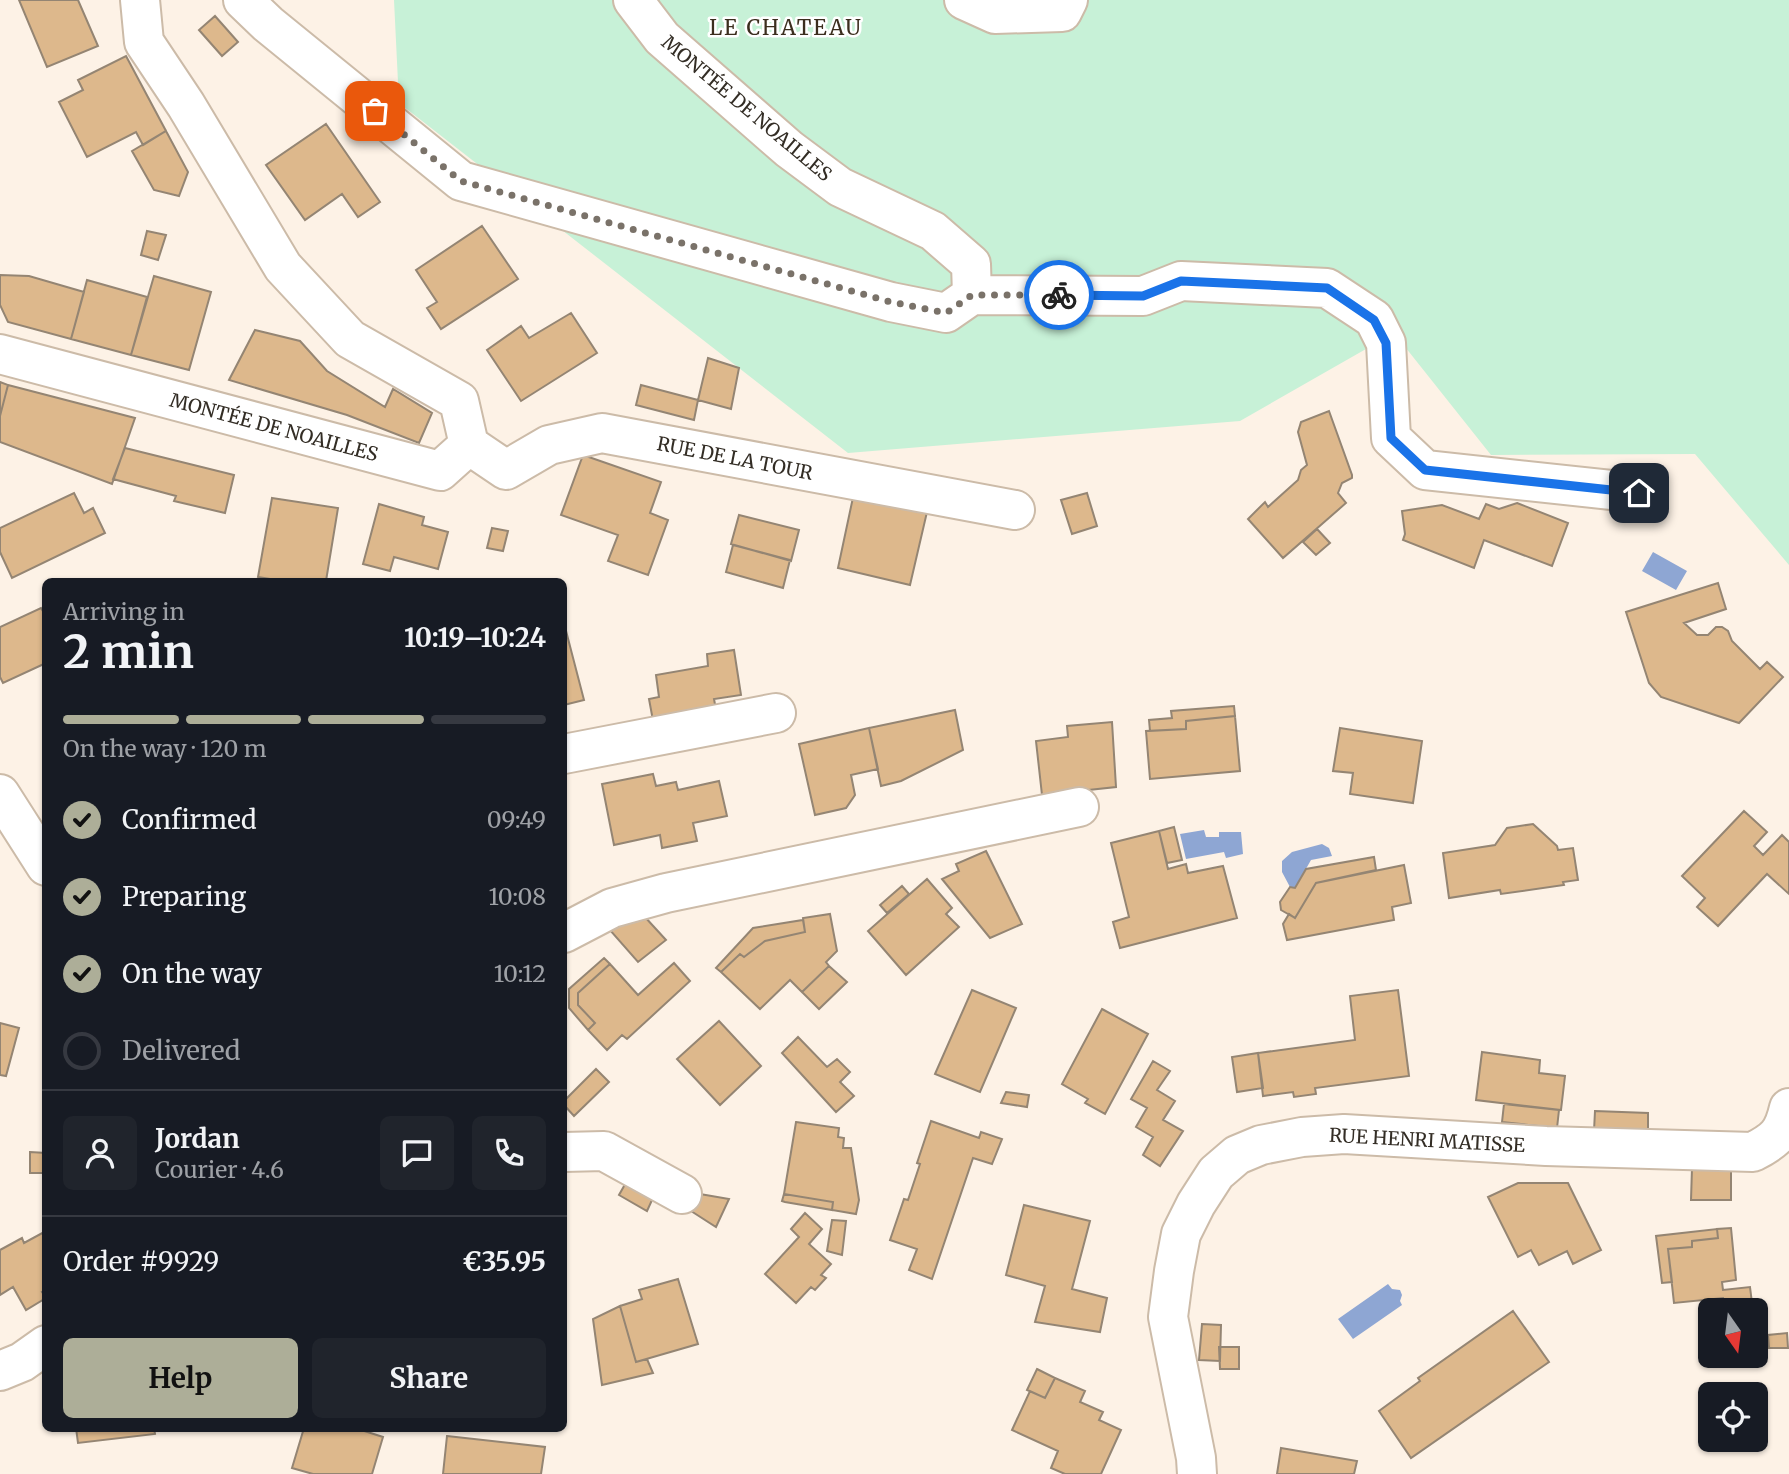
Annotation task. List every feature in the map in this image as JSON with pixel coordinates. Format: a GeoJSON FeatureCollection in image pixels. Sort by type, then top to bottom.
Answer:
{"type":"FeatureCollection","features":[{"type":"Feature","properties":{"kind":"street"},"geometry":{"type":"LineString","coordinates":[[140,0],[144,42],[186,104],[282,267],[350,339],[459,401],[469,445]]}},
{"type":"Feature","properties":{"kind":"street"},"geometry":{"type":"LineString","coordinates":[[243,0],[268,24],[461,181],[891,302],[946,313],[972,295],[1143,296],[1181,281],[1327,288],[1374,320],[1386,343],[1391,438],[1425,470],[1639,493]]}},
{"type":"Feature","properties":{"kind":"street","name":"MONTÉE DE NOAILLES"},"geometry":{"type":"LineString","coordinates":[[634,0],[662,38],[789,149],[840,187],[933,231],[971,264],[972,295]]}},
{"type":"Feature","properties":{"kind":"street"},"geometry":{"type":"LineString","coordinates":[[964,0],[995,15],[1062,12],[1068,0]]}},
{"type":"Feature","properties":{"kind":"street","name":"MONTÉE DE NOAILLES"},"geometry":{"type":"LineString","coordinates":[[0,354],[440,471],[469,445]]}},
{"type":"Feature","properties":{"kind":"street","name":"RUE DE LA TOUR"},"geometry":{"type":"LineString","coordinates":[[469,445],[506,470],[549,445],[602,433],[1015,510]]}},
{"type":"Feature","properties":{"kind":"street"},"geometry":{"type":"LineString","coordinates":[[567,753],[776,713]]}},
{"type":"Feature","properties":{"kind":"street"},"geometry":{"type":"LineString","coordinates":[[0,794],[42,860]]}},
{"type":"Feature","properties":{"kind":"street"},"geometry":{"type":"LineString","coordinates":[[567,931],[612,908],[666,893],[1079,807]]}},
{"type":"Feature","properties":{"kind":"street","name":"RUE HENRI MATISSE"},"geometry":{"type":"LineString","coordinates":[[1197,1474],[1168,1317],[1181,1234],[1216,1173],[1237,1155],[1261,1145],[1301,1136],[1344,1134],[1546,1146],[1753,1152],[1774,1141],[1785,1125],[1789,1108]]}},
{"type":"Feature","properties":{"kind":"street"},"geometry":{"type":"LineString","coordinates":[[567,1152],[604,1151],[682,1194]]}},
{"type":"Feature","properties":{"kind":"street"},"geometry":{"type":"LineString","coordinates":[[0,1371],[22,1362],[42,1348]]}},
{"type":"Feature","properties":{"kind":"green space"},"geometry":{"type":"Polygon","coordinates":[[[394,0],[1789,0],[1789,565],[1695,454],[1491,455],[1394,333],[1240,421],[848,453],[399,103],[394,0]]]}},
{"type":"Feature","properties":{"kind":"water"},"geometry":{"type":"Polygon","coordinates":[[[1653,552],[1687,571],[1676,590],[1642,571],[1653,552]]]}},
{"type":"Feature","properties":{"kind":"water"},"geometry":{"type":"Polygon","coordinates":[[[1204,830],[1206,837],[1219,837],[1219,832],[1241,832],[1243,854],[1226,858],[1224,852],[1186,859],[1180,834],[1204,830]]]}},
{"type":"Feature","properties":{"kind":"water"},"geometry":{"type":"Polygon","coordinates":[[[1322,844],[1329,848],[1332,856],[1311,860],[1295,888],[1290,887],[1282,872],[1282,861],[1292,852],[1322,844]]]}},
{"type":"Feature","properties":{"kind":"water"},"geometry":{"type":"Polygon","coordinates":[[[1388,1284],[1392,1289],[1400,1290],[1402,1305],[1353,1339],[1338,1319],[1388,1284]]]}},
{"type":"Feature","properties":{"kind":"building"},"geometry":{"type":"Polygon","coordinates":[[[19,0],[78,0],[98,46],[47,67],[19,0]]]}},
{"type":"Feature","properties":{"kind":"building"},"geometry":{"type":"Polygon","coordinates":[[[215,16],[238,42],[222,56],[199,30],[215,16]]]}},
{"type":"Feature","properties":{"kind":"building"},"geometry":{"type":"Polygon","coordinates":[[[126,56],[166,131],[143,145],[136,132],[87,157],[59,102],[83,90],[78,80],[126,56]]]}},
{"type":"Feature","properties":{"kind":"building"},"geometry":{"type":"Polygon","coordinates":[[[326,124],[380,202],[358,217],[342,194],[305,220],[266,165],[326,124]]]}},
{"type":"Feature","properties":{"kind":"building"},"geometry":{"type":"Polygon","coordinates":[[[166,131],[188,172],[179,196],[154,190],[132,151],[166,131]]]}},
{"type":"Feature","properties":{"kind":"building"},"geometry":{"type":"Polygon","coordinates":[[[482,226],[518,279],[441,329],[427,308],[437,302],[416,270],[482,226]]]}},
{"type":"Feature","properties":{"kind":"building"},"geometry":{"type":"Polygon","coordinates":[[[147,231],[166,235],[158,260],[141,255],[147,231]]]}},
{"type":"Feature","properties":{"kind":"building"},"geometry":{"type":"Polygon","coordinates":[[[0,275],[29,276],[84,292],[71,339],[8,322],[0,305],[0,275]]]}},
{"type":"Feature","properties":{"kind":"building"},"geometry":{"type":"Polygon","coordinates":[[[154,276],[211,292],[189,370],[131,355],[154,276]]]}},
{"type":"Feature","properties":{"kind":"building"},"geometry":{"type":"Polygon","coordinates":[[[87,280],[147,297],[131,355],[71,339],[87,280]]]}},
{"type":"Feature","properties":{"kind":"building"},"geometry":{"type":"Polygon","coordinates":[[[571,313],[597,353],[521,401],[487,350],[521,326],[529,338],[571,313]]]}},
{"type":"Feature","properties":{"kind":"building"},"geometry":{"type":"Polygon","coordinates":[[[255,330],[300,341],[327,371],[385,407],[393,389],[432,413],[419,443],[347,415],[229,380],[255,330]]]}},
{"type":"Feature","properties":{"kind":"building"},"geometry":{"type":"Polygon","coordinates":[[[708,358],[739,368],[731,409],[698,400],[708,358]]]}},
{"type":"Feature","properties":{"kind":"building"},"geometry":{"type":"Polygon","coordinates":[[[0,382],[8,385],[0,416],[0,382]]]}},
{"type":"Feature","properties":{"kind":"building"},"geometry":{"type":"Polygon","coordinates":[[[8,385],[135,418],[112,484],[0,442],[0,416],[8,385]]]}},
{"type":"Feature","properties":{"kind":"building"},"geometry":{"type":"Polygon","coordinates":[[[641,385],[698,400],[694,420],[636,405],[641,385]]]}},
{"type":"Feature","properties":{"kind":"building"},"geometry":{"type":"Polygon","coordinates":[[[1329,411],[1352,475],[1352,478],[1342,483],[1338,493],[1346,503],[1283,558],[1248,519],[1265,502],[1268,507],[1298,480],[1301,470],[1307,465],[1298,432],[1301,422],[1329,411]]]}},
{"type":"Feature","properties":{"kind":"building"},"geometry":{"type":"Polygon","coordinates":[[[125,448],[234,475],[225,513],[174,501],[176,496],[113,479],[125,448]]]}},
{"type":"Feature","properties":{"kind":"building"},"geometry":{"type":"Polygon","coordinates":[[[583,455],[661,482],[650,513],[668,520],[648,575],[608,561],[618,535],[561,515],[583,455]]]}},
{"type":"Feature","properties":{"kind":"building"},"geometry":{"type":"Polygon","coordinates":[[[855,488],[927,512],[910,585],[838,568],[855,488]]]}},
{"type":"Feature","properties":{"kind":"building"},"geometry":{"type":"Polygon","coordinates":[[[74,493],[84,513],[93,508],[105,533],[12,578],[0,552],[0,528],[74,493]]]}},
{"type":"Feature","properties":{"kind":"building"},"geometry":{"type":"Polygon","coordinates":[[[1087,493],[1097,526],[1072,534],[1061,500],[1087,493]]]}},
{"type":"Feature","properties":{"kind":"building"},"geometry":{"type":"Polygon","coordinates":[[[272,498],[338,508],[326,578],[258,577],[272,498]]]}},
{"type":"Feature","properties":{"kind":"building"},"geometry":{"type":"Polygon","coordinates":[[[1517,503],[1568,523],[1552,566],[1484,540],[1474,568],[1403,540],[1405,534],[1402,511],[1442,505],[1479,519],[1486,504],[1499,509],[1517,503]]]}},
{"type":"Feature","properties":{"kind":"building"},"geometry":{"type":"Polygon","coordinates":[[[379,504],[424,517],[422,525],[448,532],[438,569],[394,557],[390,571],[363,564],[379,504]]]}},
{"type":"Feature","properties":{"kind":"building"},"geometry":{"type":"Polygon","coordinates":[[[739,515],[799,530],[791,561],[731,544],[739,515]]]}},
{"type":"Feature","properties":{"kind":"building"},"geometry":{"type":"Polygon","coordinates":[[[492,528],[508,531],[503,551],[487,548],[492,528]]]}},
{"type":"Feature","properties":{"kind":"building"},"geometry":{"type":"Polygon","coordinates":[[[1317,529],[1330,543],[1316,555],[1303,542],[1317,529]]]}},
{"type":"Feature","properties":{"kind":"building"},"geometry":{"type":"Polygon","coordinates":[[[733,545],[790,560],[783,588],[726,572],[733,545]]]}},
{"type":"Feature","properties":{"kind":"building"},"geometry":{"type":"Polygon","coordinates":[[[1718,583],[1726,609],[1684,623],[1697,635],[1708,635],[1716,627],[1722,627],[1760,669],[1767,662],[1783,677],[1739,723],[1661,697],[1649,683],[1626,612],[1718,583]]]}},
{"type":"Feature","properties":{"kind":"building"},"geometry":{"type":"Polygon","coordinates":[[[41,608],[42,665],[3,683],[0,677],[0,627],[41,608]]]}},
{"type":"Feature","properties":{"kind":"building"},"geometry":{"type":"Polygon","coordinates":[[[567,635],[584,700],[567,704],[567,635]]]}},
{"type":"Feature","properties":{"kind":"building"},"geometry":{"type":"Polygon","coordinates":[[[734,650],[741,695],[714,699],[717,715],[654,726],[649,699],[659,697],[656,675],[708,666],[707,654],[734,650]]]}},
{"type":"Feature","properties":{"kind":"building"},"geometry":{"type":"Polygon","coordinates":[[[1234,706],[1235,716],[1186,721],[1186,729],[1150,731],[1149,720],[1172,718],[1171,711],[1234,706]]]}},
{"type":"Feature","properties":{"kind":"building"},"geometry":{"type":"Polygon","coordinates":[[[955,710],[963,750],[901,781],[881,786],[869,728],[955,710]]]}},
{"type":"Feature","properties":{"kind":"building"},"geometry":{"type":"Polygon","coordinates":[[[1235,716],[1240,771],[1150,779],[1146,731],[1186,729],[1186,721],[1235,716]]]}},
{"type":"Feature","properties":{"kind":"building"},"geometry":{"type":"Polygon","coordinates":[[[1112,722],[1116,787],[1042,795],[1036,741],[1068,737],[1067,726],[1112,722]]]}},
{"type":"Feature","properties":{"kind":"building"},"geometry":{"type":"Polygon","coordinates":[[[869,728],[878,769],[851,775],[855,795],[846,808],[815,815],[799,744],[869,728]]]}},
{"type":"Feature","properties":{"kind":"building"},"geometry":{"type":"Polygon","coordinates":[[[1340,728],[1422,741],[1413,803],[1350,794],[1353,773],[1333,771],[1340,728]]]}},
{"type":"Feature","properties":{"kind":"building"},"geometry":{"type":"Polygon","coordinates":[[[653,774],[656,786],[676,782],[678,790],[719,781],[727,816],[693,823],[697,841],[662,848],[660,835],[614,845],[602,784],[653,774]]]}},
{"type":"Feature","properties":{"kind":"building"},"geometry":{"type":"Polygon","coordinates":[[[1744,811],[1767,832],[1754,846],[1763,855],[1782,835],[1789,842],[1789,894],[1767,874],[1718,926],[1697,907],[1705,898],[1682,876],[1744,811]]]}},
{"type":"Feature","properties":{"kind":"building"},"geometry":{"type":"Polygon","coordinates":[[[1533,824],[1558,850],[1573,848],[1578,880],[1563,882],[1564,885],[1501,894],[1500,890],[1449,898],[1443,853],[1495,845],[1507,828],[1533,824]]]}},
{"type":"Feature","properties":{"kind":"building"},"geometry":{"type":"Polygon","coordinates":[[[1174,827],[1182,860],[1167,863],[1159,831],[1174,827]]]}},
{"type":"Feature","properties":{"kind":"building"},"geometry":{"type":"Polygon","coordinates":[[[1159,831],[1168,869],[1186,864],[1188,873],[1223,866],[1237,918],[1120,948],[1113,922],[1129,917],[1111,843],[1159,831]]]}},
{"type":"Feature","properties":{"kind":"building"},"geometry":{"type":"Polygon","coordinates":[[[986,851],[1022,924],[990,938],[942,879],[959,871],[956,864],[986,851]]]}},
{"type":"Feature","properties":{"kind":"building"},"geometry":{"type":"Polygon","coordinates":[[[1374,857],[1376,870],[1316,883],[1295,918],[1281,910],[1280,902],[1290,887],[1295,888],[1306,869],[1374,857]]]}},
{"type":"Feature","properties":{"kind":"building"},"geometry":{"type":"Polygon","coordinates":[[[1404,865],[1411,903],[1392,907],[1394,920],[1287,940],[1283,924],[1289,914],[1295,918],[1316,883],[1404,865]]]}},
{"type":"Feature","properties":{"kind":"building"},"geometry":{"type":"Polygon","coordinates":[[[927,879],[952,908],[946,914],[959,927],[906,975],[868,931],[927,879]]]}},
{"type":"Feature","properties":{"kind":"building"},"geometry":{"type":"Polygon","coordinates":[[[902,886],[909,894],[887,913],[880,905],[902,886]]]}},
{"type":"Feature","properties":{"kind":"building"},"geometry":{"type":"Polygon","coordinates":[[[830,914],[837,951],[826,962],[829,966],[802,992],[790,980],[760,1009],[721,972],[740,954],[744,957],[765,941],[805,932],[803,918],[830,914]]]}},
{"type":"Feature","properties":{"kind":"building"},"geometry":{"type":"Polygon","coordinates":[[[644,916],[666,940],[638,962],[609,929],[644,916]]]}},
{"type":"Feature","properties":{"kind":"building"},"geometry":{"type":"Polygon","coordinates":[[[803,920],[805,932],[765,941],[744,957],[740,954],[721,972],[716,968],[753,928],[803,920]]]}},
{"type":"Feature","properties":{"kind":"building"},"geometry":{"type":"Polygon","coordinates":[[[604,958],[610,964],[578,993],[578,1005],[595,1023],[588,1030],[569,1008],[569,989],[604,958]]]}},
{"type":"Feature","properties":{"kind":"building"},"geometry":{"type":"Polygon","coordinates":[[[674,963],[690,981],[627,1039],[622,1035],[607,1050],[588,1030],[595,1023],[578,1005],[578,993],[610,964],[638,995],[674,963]]]}},
{"type":"Feature","properties":{"kind":"building"},"geometry":{"type":"Polygon","coordinates":[[[829,966],[847,982],[819,1009],[802,992],[829,966]]]}},
{"type":"Feature","properties":{"kind":"building"},"geometry":{"type":"Polygon","coordinates":[[[972,990],[1016,1008],[980,1092],[935,1074],[972,990]]]}},
{"type":"Feature","properties":{"kind":"building"},"geometry":{"type":"Polygon","coordinates":[[[1398,990],[1409,1076],[1315,1088],[1316,1094],[1294,1097],[1293,1092],[1263,1096],[1258,1053],[1355,1040],[1350,996],[1398,990]]]}},
{"type":"Feature","properties":{"kind":"building"},"geometry":{"type":"Polygon","coordinates":[[[1102,1009],[1148,1034],[1105,1114],[1085,1103],[1088,1099],[1062,1084],[1102,1009]]]}},
{"type":"Feature","properties":{"kind":"building"},"geometry":{"type":"Polygon","coordinates":[[[719,1021],[761,1066],[720,1105],[677,1059],[719,1021]]]}},
{"type":"Feature","properties":{"kind":"building"},"geometry":{"type":"Polygon","coordinates":[[[0,1023],[19,1028],[6,1076],[0,1075],[0,1023]]]}},
{"type":"Feature","properties":{"kind":"building"},"geometry":{"type":"Polygon","coordinates":[[[798,1037],[827,1067],[837,1059],[850,1072],[840,1082],[854,1096],[836,1112],[782,1053],[798,1037]]]}},
{"type":"Feature","properties":{"kind":"building"},"geometry":{"type":"Polygon","coordinates":[[[1482,1052],[1540,1060],[1539,1073],[1565,1076],[1561,1110],[1476,1100],[1482,1052]]]}},
{"type":"Feature","properties":{"kind":"building"},"geometry":{"type":"Polygon","coordinates":[[[1258,1053],[1263,1088],[1237,1092],[1232,1057],[1258,1053]]]}},
{"type":"Feature","properties":{"kind":"building"},"geometry":{"type":"Polygon","coordinates":[[[1153,1061],[1170,1071],[1157,1090],[1175,1101],[1163,1120],[1183,1131],[1160,1166],[1143,1155],[1153,1137],[1136,1127],[1147,1108],[1131,1099],[1153,1061]]]}},
{"type":"Feature","properties":{"kind":"building"},"geometry":{"type":"Polygon","coordinates":[[[596,1069],[609,1082],[574,1116],[567,1108],[567,1098],[596,1069]]]}},
{"type":"Feature","properties":{"kind":"building"},"geometry":{"type":"Polygon","coordinates":[[[1006,1092],[1029,1095],[1027,1107],[1001,1103],[1006,1092]]]}},
{"type":"Feature","properties":{"kind":"building"},"geometry":{"type":"Polygon","coordinates":[[[1504,1104],[1559,1110],[1557,1128],[1502,1122],[1504,1104]]]}},
{"type":"Feature","properties":{"kind":"building"},"geometry":{"type":"Polygon","coordinates":[[[1595,1111],[1648,1113],[1648,1132],[1594,1131],[1595,1111]]]}},
{"type":"Feature","properties":{"kind":"building"},"geometry":{"type":"Polygon","coordinates":[[[931,1121],[979,1138],[981,1132],[1002,1139],[992,1164],[973,1158],[932,1279],[909,1270],[917,1249],[890,1240],[904,1199],[908,1200],[931,1121]]]}},
{"type":"Feature","properties":{"kind":"building"},"geometry":{"type":"Polygon","coordinates":[[[796,1122],[839,1128],[838,1137],[844,1138],[843,1148],[851,1148],[859,1200],[856,1214],[832,1210],[833,1202],[784,1194],[796,1122]]]}},
{"type":"Feature","properties":{"kind":"building"},"geometry":{"type":"Polygon","coordinates":[[[30,1152],[42,1153],[42,1173],[30,1173],[30,1152]]]}},
{"type":"Feature","properties":{"kind":"building"},"geometry":{"type":"Polygon","coordinates":[[[1692,1168],[1731,1169],[1731,1200],[1691,1200],[1692,1168]]]}},
{"type":"Feature","properties":{"kind":"building"},"geometry":{"type":"Polygon","coordinates":[[[632,1172],[658,1187],[647,1211],[619,1195],[632,1172]]]}},
{"type":"Feature","properties":{"kind":"building"},"geometry":{"type":"Polygon","coordinates":[[[1518,1183],[1568,1183],[1601,1250],[1573,1264],[1567,1251],[1539,1265],[1531,1250],[1518,1257],[1488,1197],[1518,1183]]]}},
{"type":"Feature","properties":{"kind":"building"},"geometry":{"type":"Polygon","coordinates":[[[700,1194],[729,1199],[716,1227],[691,1211],[700,1194]]]}},
{"type":"Feature","properties":{"kind":"building"},"geometry":{"type":"Polygon","coordinates":[[[784,1194],[833,1202],[832,1210],[782,1201],[784,1194]]]}},
{"type":"Feature","properties":{"kind":"building"},"geometry":{"type":"Polygon","coordinates":[[[1024,1205],[1090,1221],[1072,1289],[1107,1298],[1100,1332],[1035,1322],[1045,1286],[1006,1275],[1024,1205]]]}},
{"type":"Feature","properties":{"kind":"building"},"geometry":{"type":"Polygon","coordinates":[[[805,1213],[822,1229],[809,1244],[831,1264],[821,1275],[826,1278],[815,1290],[811,1287],[796,1303],[765,1274],[799,1237],[791,1229],[805,1213]]]}},
{"type":"Feature","properties":{"kind":"building"},"geometry":{"type":"Polygon","coordinates":[[[832,1220],[846,1221],[842,1255],[827,1251],[832,1220]]]}},
{"type":"Feature","properties":{"kind":"building"},"geometry":{"type":"Polygon","coordinates":[[[1731,1228],[1736,1280],[1722,1282],[1723,1290],[1750,1287],[1751,1298],[1698,1298],[1698,1301],[1674,1303],[1668,1249],[1692,1247],[1692,1241],[1718,1238],[1717,1229],[1731,1228]]]}},
{"type":"Feature","properties":{"kind":"building"},"geometry":{"type":"Polygon","coordinates":[[[1717,1229],[1718,1238],[1692,1241],[1692,1247],[1668,1249],[1672,1282],[1662,1283],[1656,1236],[1717,1229]]]}},
{"type":"Feature","properties":{"kind":"building"},"geometry":{"type":"Polygon","coordinates":[[[42,1233],[42,1300],[26,1310],[13,1287],[0,1295],[0,1250],[22,1238],[24,1243],[42,1233]]]}},
{"type":"Feature","properties":{"kind":"building"},"geometry":{"type":"Polygon","coordinates":[[[678,1279],[698,1344],[636,1362],[620,1306],[642,1299],[639,1290],[678,1279]]]}},
{"type":"Feature","properties":{"kind":"building"},"geometry":{"type":"Polygon","coordinates":[[[620,1306],[636,1362],[647,1359],[653,1373],[602,1385],[593,1319],[620,1306]]]}},
{"type":"Feature","properties":{"kind":"building"},"geometry":{"type":"Polygon","coordinates":[[[1513,1311],[1549,1362],[1411,1458],[1379,1411],[1420,1381],[1418,1378],[1513,1311]]]}},
{"type":"Feature","properties":{"kind":"building"},"geometry":{"type":"Polygon","coordinates":[[[1202,1324],[1221,1325],[1220,1361],[1199,1360],[1202,1324]]]}},
{"type":"Feature","properties":{"kind":"building"},"geometry":{"type":"Polygon","coordinates":[[[1787,1333],[1788,1348],[1769,1348],[1768,1335],[1787,1333]]]}},
{"type":"Feature","properties":{"kind":"building"},"geometry":{"type":"Polygon","coordinates":[[[1219,1347],[1239,1347],[1239,1369],[1220,1369],[1219,1347]]]}},
{"type":"Feature","properties":{"kind":"building"},"geometry":{"type":"Polygon","coordinates":[[[1037,1369],[1055,1378],[1045,1398],[1027,1390],[1037,1369]]]}},
{"type":"Feature","properties":{"kind":"building"},"geometry":{"type":"Polygon","coordinates":[[[1055,1378],[1085,1391],[1080,1402],[1103,1412],[1099,1420],[1121,1430],[1101,1474],[1065,1474],[1051,1468],[1058,1451],[1012,1430],[1030,1391],[1045,1398],[1055,1378]]]}},
{"type":"Feature","properties":{"kind":"building"},"geometry":{"type":"Polygon","coordinates":[[[77,1432],[155,1434],[78,1443],[77,1432]]]}},
{"type":"Feature","properties":{"kind":"building"},"geometry":{"type":"Polygon","coordinates":[[[303,1432],[367,1432],[383,1437],[372,1474],[313,1474],[292,1468],[303,1432]]]}},
{"type":"Feature","properties":{"kind":"building"},"geometry":{"type":"Polygon","coordinates":[[[447,1436],[545,1447],[541,1474],[443,1474],[447,1436]]]}},
{"type":"Feature","properties":{"kind":"building"},"geometry":{"type":"Polygon","coordinates":[[[1281,1448],[1357,1461],[1354,1474],[1277,1474],[1281,1448]]]}},
{"type":"Feature","properties":{"kind":"way so far"},"geometry":{"type":"LineString","coordinates":[[375,111],[461,181],[891,302],[946,313],[972,295],[1059,295]]}},
{"type":"Feature","properties":{"kind":"district","name":"LE CHATEAU"},"geometry":{"type":"Point","coordinates":[786,27]}},
{"type":"Feature","properties":{"kind":"route"},"geometry":{"type":"LineString","coordinates":[[1059,295],[1143,296],[1181,281],[1327,288],[1374,320],[1386,343],[1391,438],[1425,470],[1639,493]]}}]}
